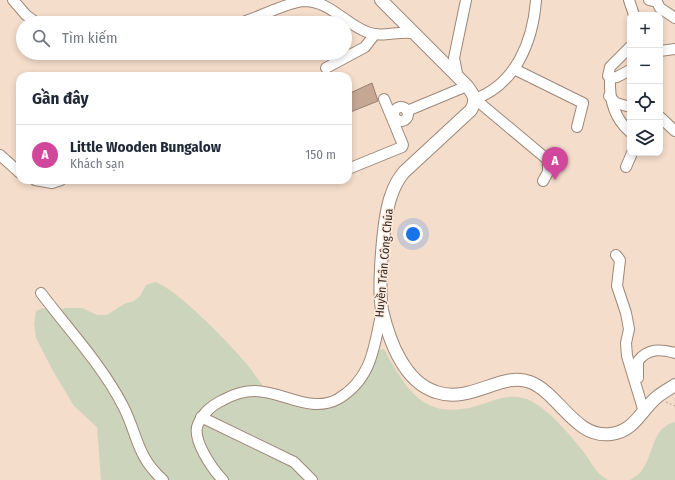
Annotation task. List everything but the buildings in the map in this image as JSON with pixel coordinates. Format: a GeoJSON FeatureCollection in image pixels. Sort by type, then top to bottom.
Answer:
{"type":"FeatureCollection","features":[{"type":"Feature","properties":{"kind":"main road"},"geometry":{"type":"LineString","coordinates":[[380,0],[467,86],[474,95],[475,100]]}},
{"type":"Feature","properties":{"kind":"main road","name":"Huyền Trân Công Chúa"},"geometry":{"type":"LineString","coordinates":[[382,308],[381,274],[384,228],[390,196],[398,180],[412,163],[471,110],[475,100]]}},
{"type":"Feature","properties":{"kind":"main road"},"geometry":{"type":"LineString","coordinates":[[382,308],[394,347],[409,373],[424,387],[446,395],[476,392],[500,383],[522,380],[538,386],[585,428],[599,433],[611,434],[632,425],[657,397],[675,385]]}},
{"type":"Feature","properties":{"kind":"street"},"geometry":{"type":"LineString","coordinates":[[12,0],[27,16]]}},
{"type":"Feature","properties":{"kind":"street"},"geometry":{"type":"LineString","coordinates":[[458,78],[454,58],[466,0]]}},
{"type":"Feature","properties":{"kind":"street","name":"Huyền Trân Công Chúa"},"geometry":{"type":"LineString","coordinates":[[475,100],[491,92],[506,80],[514,69],[525,50],[532,29],[536,0]]}},
{"type":"Feature","properties":{"kind":"street"},"geometry":{"type":"LineString","coordinates":[[630,0],[633,12]]}},
{"type":"Feature","properties":{"kind":"street"},"geometry":{"type":"LineString","coordinates":[[650,0],[657,2],[660,8],[675,18]]}},
{"type":"Feature","properties":{"kind":"street"},"geometry":{"type":"LineString","coordinates":[[259,16],[298,2],[311,2],[325,6],[342,16]]}},
{"type":"Feature","properties":{"kind":"street"},"geometry":{"type":"LineString","coordinates":[[352,25],[375,34],[412,33]]}},
{"type":"Feature","properties":{"kind":"street"},"geometry":{"type":"LineString","coordinates":[[352,54],[365,47],[375,34]]}},
{"type":"Feature","properties":{"kind":"street"},"geometry":{"type":"LineString","coordinates":[[627,130],[621,125],[609,96],[610,78],[608,72],[610,67],[629,48]]}},
{"type":"Feature","properties":{"kind":"street"},"geometry":{"type":"LineString","coordinates":[[663,51],[675,49]]}},
{"type":"Feature","properties":{"kind":"street"},"geometry":{"type":"LineString","coordinates":[[326,68],[341,60]]}},
{"type":"Feature","properties":{"kind":"street"},"geometry":{"type":"LineString","coordinates":[[514,69],[583,103],[577,127]]}},
{"type":"Feature","properties":{"kind":"street"},"geometry":{"type":"LineString","coordinates":[[610,78],[617,77],[627,72]]}},
{"type":"Feature","properties":{"kind":"street"},"geometry":{"type":"LineString","coordinates":[[394,117],[399,121],[403,120],[406,118],[407,111],[467,86]]}},
{"type":"Feature","properties":{"kind":"street"},"geometry":{"type":"LineString","coordinates":[[609,96],[616,103],[627,106]]}},
{"type":"Feature","properties":{"kind":"street"},"geometry":{"type":"LineString","coordinates":[[352,168],[402,147],[403,144],[394,117],[384,99]]}},
{"type":"Feature","properties":{"kind":"street"},"geometry":{"type":"LineString","coordinates":[[475,100],[548,160],[548,172],[543,181]]}},
{"type":"Feature","properties":{"kind":"street"},"geometry":{"type":"LineString","coordinates":[[663,120],[675,131]]}},
{"type":"Feature","properties":{"kind":"street"},"geometry":{"type":"LineString","coordinates":[[0,155],[16,169]]}},
{"type":"Feature","properties":{"kind":"street"},"geometry":{"type":"LineString","coordinates":[[626,167],[631,156]]}},
{"type":"Feature","properties":{"kind":"street"},"geometry":{"type":"LineString","coordinates":[[616,255],[620,260],[617,286],[626,313],[629,329],[626,343],[627,356],[644,412]]}},
{"type":"Feature","properties":{"kind":"street"},"geometry":{"type":"LineString","coordinates":[[40,293],[102,372],[123,406],[138,447],[153,471],[163,480]]}},
{"type":"Feature","properties":{"kind":"street","name":"Huyền Trân Công Chúa"},"geometry":{"type":"LineString","coordinates":[[201,417],[210,407],[230,396],[255,391],[312,404],[336,400],[353,388],[364,374],[372,359],[382,308]]}},
{"type":"Feature","properties":{"kind":"street"},"geometry":{"type":"LineString","coordinates":[[640,395],[637,366],[638,361],[643,354],[653,350],[675,353]]}},
{"type":"Feature","properties":{"kind":"street"},"geometry":{"type":"LineString","coordinates":[[223,480],[209,464],[197,437],[196,427],[201,417],[294,462],[312,480]]}},
{"type":"Feature","properties":{"kind":"green space"},"geometry":{"type":"Polygon","coordinates":[[[155,282],[164,286],[189,305],[238,354],[267,390],[283,402],[300,408],[318,410],[327,409],[344,402],[366,379],[379,350],[384,349],[393,366],[412,392],[423,402],[435,407],[449,410],[466,408],[510,397],[527,399],[533,402],[560,424],[583,451],[597,471],[608,480],[101,480],[97,427],[74,406],[53,371],[36,338],[34,324],[36,311],[43,308],[55,311],[65,308],[82,308],[97,315],[107,315],[124,304],[134,301],[140,296],[146,285],[155,282]]]}},
{"type":"Feature","properties":{"kind":"green space"},"geometry":{"type":"Polygon","coordinates":[[[675,422],[675,480],[630,480],[640,473],[645,466],[657,436],[661,430],[667,425],[675,422]]]}},
{"type":"Feature","properties":{"kind":"place","name":"Little Wooden Bungalow"},"geometry":{"type":"Point","coordinates":[555,180]}}]}
